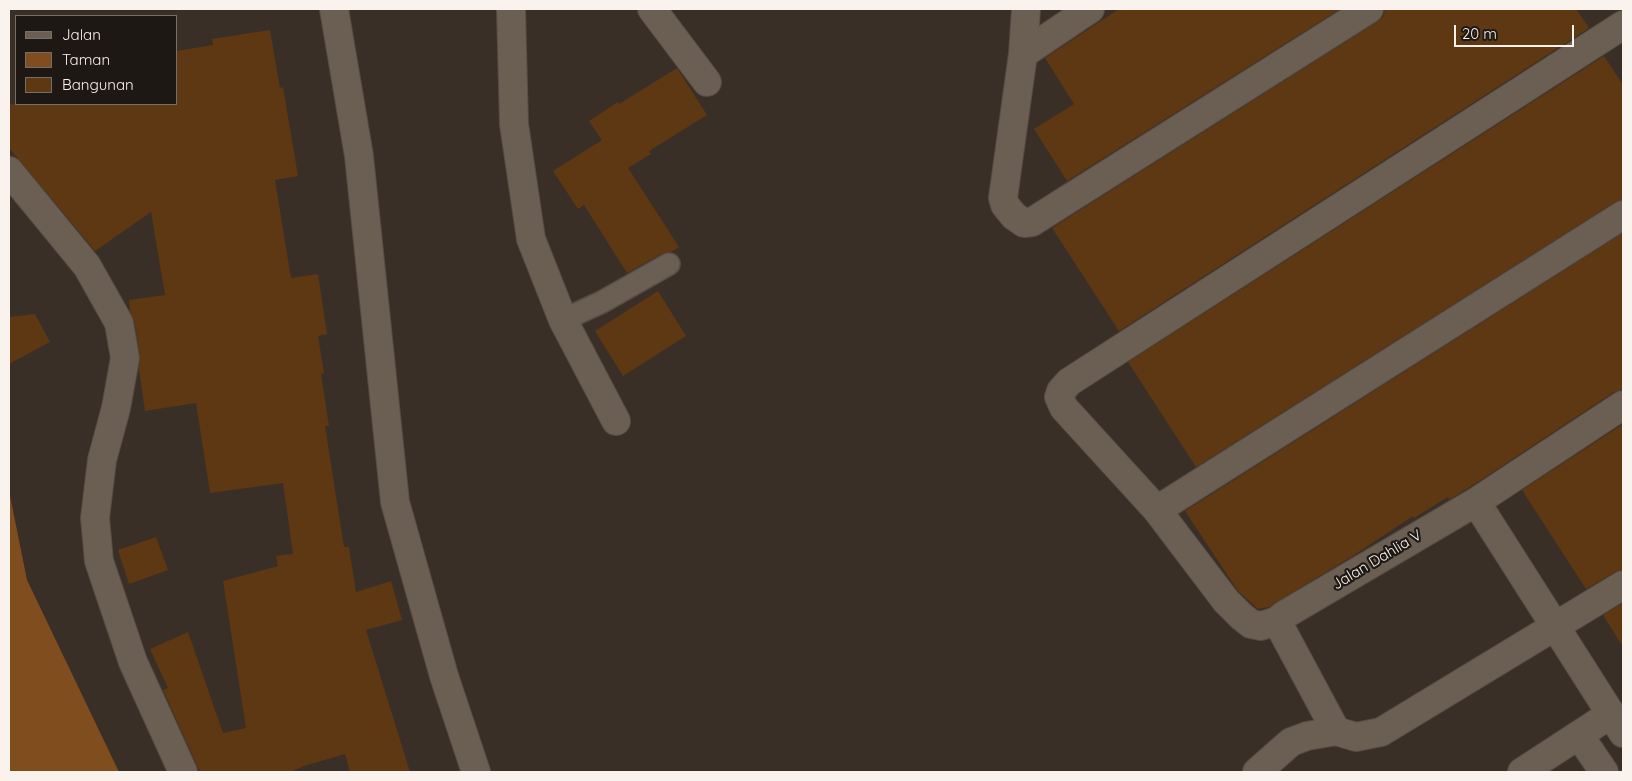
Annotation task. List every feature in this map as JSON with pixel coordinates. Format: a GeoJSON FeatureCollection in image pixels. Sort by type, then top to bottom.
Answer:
{"type":"FeatureCollection","features":[{"type":"Feature","properties":{"kind":"street"},"geometry":{"type":"LineString","coordinates":[[334,9],[359,156],[395,502],[444,676],[476,772]]}},
{"type":"Feature","properties":{"kind":"street"},"geometry":{"type":"LineString","coordinates":[[511,9],[514,124],[530,239],[563,320],[616,420]]}},
{"type":"Feature","properties":{"kind":"street"},"geometry":{"type":"LineString","coordinates":[[652,9],[707,82]]}},
{"type":"Feature","properties":{"kind":"street"},"geometry":{"type":"LineString","coordinates":[[1026,9],[1023,54],[1003,198],[1005,205],[1014,216],[1024,222],[1032,222],[1369,9]]}},
{"type":"Feature","properties":{"kind":"street"},"geometry":{"type":"LineString","coordinates":[[1023,54],[1090,9]]}},
{"type":"Feature","properties":{"kind":"street","name":"Jalan Dahlia V"},"geometry":{"type":"LineString","coordinates":[[1623,25],[1064,386],[1059,397],[1064,408],[1157,510],[1226,601],[1251,624],[1261,626],[1277,621],[1284,615],[1476,502],[1623,405]]}},
{"type":"Feature","properties":{"kind":"street"},"geometry":{"type":"LineString","coordinates":[[9,171],[87,266],[119,323],[125,358],[116,408],[102,460],[95,518],[99,561],[133,662],[183,772]]}},
{"type":"Feature","properties":{"kind":"street"},"geometry":{"type":"LineString","coordinates":[[1157,510],[1623,215]]}},
{"type":"Feature","properties":{"kind":"street"},"geometry":{"type":"LineString","coordinates":[[1476,502],[1617,724],[1579,735],[1522,772]]}},
{"type":"Feature","properties":{"kind":"street"},"geometry":{"type":"LineString","coordinates":[[1257,772],[1291,742],[1307,736],[1336,731],[1356,737],[1381,732],[1623,585]]}},
{"type":"Feature","properties":{"kind":"street"},"geometry":{"type":"LineString","coordinates":[[1277,621],[1336,731]]}},
{"type":"Feature","properties":{"kind":"street"},"geometry":{"type":"LineString","coordinates":[[1579,735],[1604,772]]}},
{"type":"Feature","properties":{"kind":"lane"},"geometry":{"type":"LineString","coordinates":[[563,320],[602,302],[669,264]]}},
{"type":"Feature","properties":{"kind":"green space"},"geometry":{"type":"Polygon","coordinates":[[[9,491],[27,580],[119,772],[9,772],[9,491]]]}},
{"type":"Feature","properties":{"kind":"building"},"geometry":{"type":"Polygon","coordinates":[[[1119,9],[1340,9],[1067,181],[1034,129],[1074,104],[1045,58],[1119,9]]]}},
{"type":"Feature","properties":{"kind":"building"},"geometry":{"type":"Polygon","coordinates":[[[1385,9],[1576,9],[1589,28],[1119,331],[1052,228],[1377,22],[1383,17],[1385,9]]]}},
{"type":"Feature","properties":{"kind":"building"},"geometry":{"type":"Polygon","coordinates":[[[270,30],[280,88],[283,87],[298,176],[275,180],[291,278],[318,274],[327,334],[318,336],[324,373],[321,374],[329,426],[325,426],[344,547],[349,547],[356,592],[391,581],[402,620],[366,630],[410,772],[350,772],[345,754],[290,772],[200,772],[163,690],[168,688],[150,649],[188,632],[223,733],[246,728],[223,581],[278,566],[276,556],[293,554],[283,483],[210,493],[196,403],[145,411],[139,369],[140,355],[129,300],[165,295],[151,212],[95,251],[9,148],[9,104],[178,105],[178,51],[213,45],[212,39],[270,30]]]}},
{"type":"Feature","properties":{"kind":"building"},"geometry":{"type":"Polygon","coordinates":[[[1604,56],[1623,85],[1623,200],[1615,202],[1196,467],[1128,362],[1604,56]]]}},
{"type":"Feature","properties":{"kind":"building"},"geometry":{"type":"Polygon","coordinates":[[[677,68],[707,115],[649,151],[651,154],[628,168],[679,247],[671,252],[663,253],[627,273],[584,205],[578,209],[553,171],[602,140],[589,121],[677,68]]]}},
{"type":"Feature","properties":{"kind":"building"},"geometry":{"type":"Polygon","coordinates":[[[1623,233],[1623,390],[1614,392],[1449,500],[1448,497],[1414,518],[1413,516],[1351,557],[1269,607],[1258,609],[1238,591],[1185,511],[1623,233]]]}},
{"type":"Feature","properties":{"kind":"building"},"geometry":{"type":"Polygon","coordinates":[[[658,291],[686,336],[623,376],[595,331],[658,291]]]}},
{"type":"Feature","properties":{"kind":"building"},"geometry":{"type":"Polygon","coordinates":[[[35,314],[50,342],[9,364],[9,317],[35,314]]]}},
{"type":"Feature","properties":{"kind":"building"},"geometry":{"type":"Polygon","coordinates":[[[1623,424],[1623,569],[1586,589],[1522,490],[1623,424]]]}},
{"type":"Feature","properties":{"kind":"building"},"geometry":{"type":"Polygon","coordinates":[[[156,537],[168,570],[129,584],[118,550],[156,537]]]}},
{"type":"Feature","properties":{"kind":"building"},"geometry":{"type":"Polygon","coordinates":[[[1623,603],[1623,647],[1603,615],[1623,603]]]}}]}
